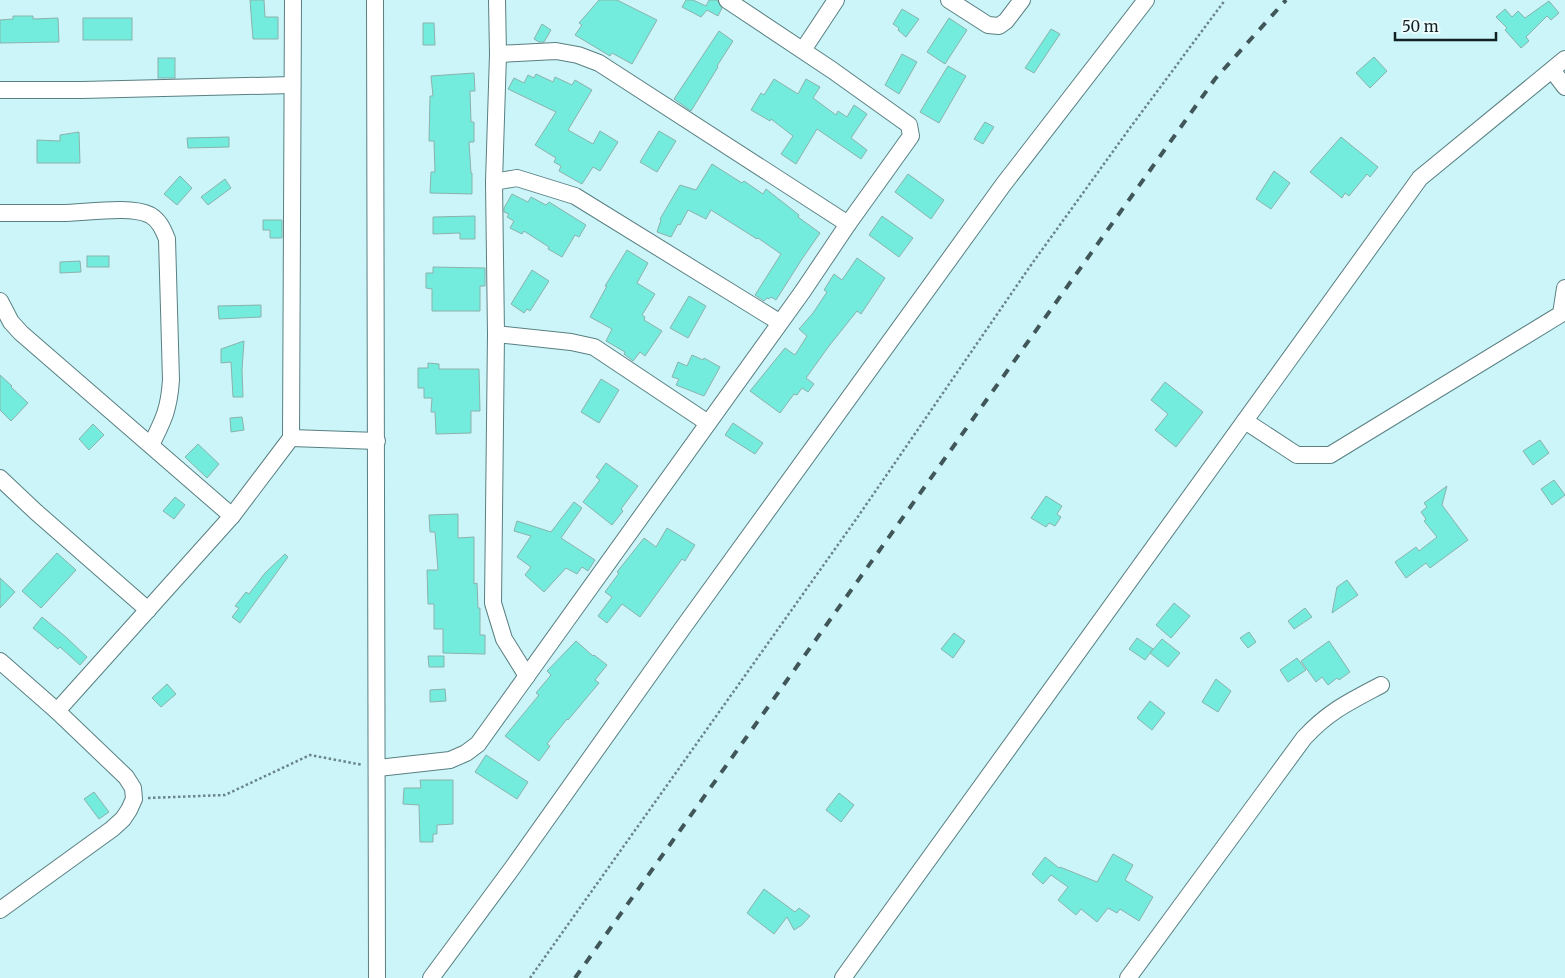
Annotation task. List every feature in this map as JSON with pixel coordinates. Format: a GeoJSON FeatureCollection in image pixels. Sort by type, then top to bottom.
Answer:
{"type":"FeatureCollection","features":[{"type":"Feature","properties":{"kind":"street"},"geometry":{"type":"LineString","coordinates":[[57,711],[232,516],[291,438],[293,0]]}},
{"type":"Feature","properties":{"kind":"street"},"geometry":{"type":"LineString","coordinates":[[375,0],[377,978]]}},
{"type":"Feature","properties":{"kind":"street"},"geometry":{"type":"LineString","coordinates":[[497,0],[498,54],[494,182],[496,334],[493,603],[504,639],[527,676]]}},
{"type":"Feature","properties":{"kind":"street"},"geometry":{"type":"LineString","coordinates":[[378,768],[442,761],[466,754],[478,744],[912,136],[909,125],[803,50],[727,0]]}},
{"type":"Feature","properties":{"kind":"street"},"geometry":{"type":"LineString","coordinates":[[803,50],[836,0]]}},
{"type":"Feature","properties":{"kind":"street"},"geometry":{"type":"LineString","coordinates":[[949,0],[988,25],[999,26],[1006,21],[1022,0]]}},
{"type":"Feature","properties":{"kind":"street"},"geometry":{"type":"LineString","coordinates":[[431,978],[513,867],[682,629],[1003,185],[1146,0]]}},
{"type":"Feature","properties":{"kind":"street"},"geometry":{"type":"LineString","coordinates":[[498,54],[556,51],[578,54],[599,63],[848,224]]}},
{"type":"Feature","properties":{"kind":"street"},"geometry":{"type":"LineString","coordinates":[[843,978],[1420,178],[1565,59]]}},
{"type":"Feature","properties":{"kind":"street"},"geometry":{"type":"LineString","coordinates":[[1552,70],[1565,87]]}},
{"type":"Feature","properties":{"kind":"street"},"geometry":{"type":"LineString","coordinates":[[0,90],[292,85]]}},
{"type":"Feature","properties":{"kind":"street"},"geometry":{"type":"LineString","coordinates":[[494,182],[517,178],[576,196],[779,322]]}},
{"type":"Feature","properties":{"kind":"street"},"geometry":{"type":"LineString","coordinates":[[0,213],[62,213],[121,210],[149,214],[158,221],[167,239],[171,380],[166,416],[151,445]]}},
{"type":"Feature","properties":{"kind":"street"},"geometry":{"type":"LineString","coordinates":[[1245,421],[1297,454],[1330,455],[1561,314],[1565,288]]}},
{"type":"Feature","properties":{"kind":"street"},"geometry":{"type":"LineString","coordinates":[[0,301],[11,322],[21,333],[232,516]]}},
{"type":"Feature","properties":{"kind":"street"},"geometry":{"type":"LineString","coordinates":[[496,334],[571,342],[594,347],[708,423]]}},
{"type":"Feature","properties":{"kind":"street"},"geometry":{"type":"LineString","coordinates":[[291,438],[377,441]]}},
{"type":"Feature","properties":{"kind":"street"},"geometry":{"type":"LineString","coordinates":[[0,478],[148,610]]}},
{"type":"Feature","properties":{"kind":"street"},"geometry":{"type":"LineString","coordinates":[[0,661],[57,711],[126,777],[132,788],[134,799],[129,810],[112,829],[0,910]]}},
{"type":"Feature","properties":{"kind":"street"},"geometry":{"type":"LineString","coordinates":[[1128,978],[1304,738],[1319,721],[1335,709],[1381,685]]}},
{"type":"Feature","properties":{"kind":"path"},"geometry":{"type":"LineString","coordinates":[[530,978],[857,518],[1031,265],[1132,124],[1225,0]]}},
{"type":"Feature","properties":{"kind":"path"},"geometry":{"type":"LineString","coordinates":[[134,799],[225,795],[310,755],[378,768]]}},
{"type":"Feature","properties":{"kind":"building"},"geometry":{"type":"Polygon","coordinates":[[[250,0],[264,0],[265,17],[278,17],[278,39],[253,39],[250,0]]]}},
{"type":"Feature","properties":{"kind":"building"},"geometry":{"type":"Polygon","coordinates":[[[599,0],[617,0],[657,20],[632,64],[612,53],[610,56],[575,35],[582,25],[579,23],[599,0]]]}},
{"type":"Feature","properties":{"kind":"building"},"geometry":{"type":"Polygon","coordinates":[[[686,0],[693,0],[706,6],[709,0],[717,0],[722,8],[718,16],[707,10],[701,17],[682,7],[686,0]]]}},
{"type":"Feature","properties":{"kind":"building"},"geometry":{"type":"Polygon","coordinates":[[[1549,1],[1559,13],[1551,20],[1547,16],[1526,37],[1529,41],[1521,48],[1505,30],[1507,28],[1496,17],[1505,9],[1512,17],[1518,11],[1525,18],[1549,1]]]}},
{"type":"Feature","properties":{"kind":"building"},"geometry":{"type":"Polygon","coordinates":[[[902,9],[919,19],[906,37],[893,24],[902,9]]]}},
{"type":"Feature","properties":{"kind":"building"},"geometry":{"type":"Polygon","coordinates":[[[13,16],[33,16],[33,19],[58,18],[59,42],[0,43],[0,20],[13,19],[13,16]]]}},
{"type":"Feature","properties":{"kind":"building"},"geometry":{"type":"Polygon","coordinates":[[[83,18],[132,18],[132,40],[83,40],[83,18]]]}},
{"type":"Feature","properties":{"kind":"building"},"geometry":{"type":"Polygon","coordinates":[[[949,18],[967,30],[945,64],[927,52],[949,18]]]}},
{"type":"Feature","properties":{"kind":"building"},"geometry":{"type":"Polygon","coordinates":[[[423,23],[434,23],[435,45],[423,45],[423,23]]]}},
{"type":"Feature","properties":{"kind":"building"},"geometry":{"type":"Polygon","coordinates":[[[542,24],[551,30],[544,42],[539,42],[534,39],[542,24]]]}},
{"type":"Feature","properties":{"kind":"building"},"geometry":{"type":"Polygon","coordinates":[[[1051,29],[1060,34],[1034,73],[1025,68],[1051,29]]]}},
{"type":"Feature","properties":{"kind":"building"},"geometry":{"type":"Polygon","coordinates":[[[719,31],[733,41],[691,111],[674,99],[719,31]]]}},
{"type":"Feature","properties":{"kind":"building"},"geometry":{"type":"Polygon","coordinates":[[[902,54],[917,62],[899,94],[885,85],[902,54]]]}},
{"type":"Feature","properties":{"kind":"building"},"geometry":{"type":"Polygon","coordinates":[[[1374,57],[1387,71],[1370,88],[1356,73],[1374,57]]]}},
{"type":"Feature","properties":{"kind":"building"},"geometry":{"type":"Polygon","coordinates":[[[158,58],[175,58],[175,78],[158,78],[158,58]]]}},
{"type":"Feature","properties":{"kind":"building"},"geometry":{"type":"Polygon","coordinates":[[[948,66],[966,76],[939,123],[920,112],[948,66]]]}},
{"type":"Feature","properties":{"kind":"building"},"geometry":{"type":"Polygon","coordinates":[[[474,73],[475,91],[470,91],[471,122],[474,122],[474,142],[469,142],[472,194],[430,193],[431,172],[435,172],[434,141],[429,141],[430,96],[433,96],[431,76],[474,73]]]}},
{"type":"Feature","properties":{"kind":"building"},"geometry":{"type":"Polygon","coordinates":[[[536,74],[553,82],[555,77],[572,85],[575,80],[592,90],[568,130],[593,144],[600,131],[618,142],[600,171],[593,167],[582,184],[559,171],[561,166],[554,162],[556,158],[535,145],[556,112],[508,89],[514,78],[524,83],[528,75],[534,78],[536,74]]]}},
{"type":"Feature","properties":{"kind":"building"},"geometry":{"type":"Polygon","coordinates":[[[774,79],[798,94],[806,79],[820,87],[813,98],[836,115],[838,111],[847,117],[854,105],[867,114],[851,138],[867,150],[861,159],[817,129],[796,164],[781,154],[793,136],[771,119],[770,121],[751,110],[761,93],[764,95],[774,79]]]}},
{"type":"Feature","properties":{"kind":"building"},"geometry":{"type":"Polygon","coordinates":[[[985,122],[994,127],[983,144],[974,139],[985,122]]]}},
{"type":"Feature","properties":{"kind":"building"},"geometry":{"type":"Polygon","coordinates":[[[659,131],[676,141],[657,172],[640,162],[659,131]]]}},
{"type":"Feature","properties":{"kind":"building"},"geometry":{"type":"Polygon","coordinates":[[[79,132],[80,163],[37,163],[37,140],[60,141],[60,135],[79,132]]]}},
{"type":"Feature","properties":{"kind":"building"},"geometry":{"type":"Polygon","coordinates":[[[229,137],[229,147],[188,148],[187,138],[229,137]]]}},
{"type":"Feature","properties":{"kind":"building"},"geometry":{"type":"Polygon","coordinates":[[[1341,137],[1378,167],[1370,177],[1367,174],[1349,196],[1345,193],[1342,198],[1310,172],[1341,137]]]}},
{"type":"Feature","properties":{"kind":"building"},"geometry":{"type":"Polygon","coordinates":[[[712,164],[742,183],[744,181],[763,194],[766,189],[820,233],[776,300],[771,297],[764,301],[755,295],[781,254],[711,210],[706,219],[688,210],[671,237],[657,232],[660,219],[680,185],[696,190],[712,164]]]}},
{"type":"Feature","properties":{"kind":"building"},"geometry":{"type":"Polygon","coordinates":[[[1274,171],[1290,183],[1271,209],[1256,199],[1274,171]]]}},
{"type":"Feature","properties":{"kind":"building"},"geometry":{"type":"Polygon","coordinates":[[[908,174],[944,200],[931,219],[895,192],[908,174]]]}},
{"type":"Feature","properties":{"kind":"building"},"geometry":{"type":"Polygon","coordinates":[[[180,176],[192,188],[177,205],[164,194],[180,176]]]}},
{"type":"Feature","properties":{"kind":"building"},"geometry":{"type":"Polygon","coordinates":[[[225,179],[231,188],[208,205],[201,197],[225,179]]]}},
{"type":"Feature","properties":{"kind":"building"},"geometry":{"type":"Polygon","coordinates":[[[512,194],[528,202],[531,197],[546,205],[549,202],[586,225],[579,237],[575,235],[562,257],[524,231],[522,234],[510,228],[514,221],[507,217],[509,214],[504,212],[504,208],[512,194]]]}},
{"type":"Feature","properties":{"kind":"building"},"geometry":{"type":"Polygon","coordinates":[[[475,216],[475,239],[460,239],[460,233],[433,234],[433,217],[475,216]]]}},
{"type":"Feature","properties":{"kind":"building"},"geometry":{"type":"Polygon","coordinates":[[[882,216],[913,238],[899,257],[869,235],[882,216]]]}},
{"type":"Feature","properties":{"kind":"building"},"geometry":{"type":"Polygon","coordinates":[[[263,220],[282,220],[282,238],[270,238],[270,230],[263,230],[263,220]]]}},
{"type":"Feature","properties":{"kind":"building"},"geometry":{"type":"Polygon","coordinates":[[[627,250],[648,263],[637,283],[655,294],[642,315],[645,317],[644,320],[662,331],[645,356],[640,352],[633,361],[624,354],[625,352],[606,341],[612,329],[590,317],[607,286],[605,286],[627,250]]]}},
{"type":"Feature","properties":{"kind":"building"},"geometry":{"type":"Polygon","coordinates":[[[87,256],[109,256],[109,267],[87,267],[87,256]]]}},
{"type":"Feature","properties":{"kind":"building"},"geometry":{"type":"Polygon","coordinates":[[[857,258],[885,278],[861,314],[857,311],[806,378],[814,384],[808,392],[802,388],[797,395],[794,394],[780,413],[750,391],[785,348],[795,355],[807,336],[799,329],[813,313],[827,292],[824,290],[834,274],[842,280],[857,258]]]}},
{"type":"Feature","properties":{"kind":"building"},"geometry":{"type":"Polygon","coordinates":[[[80,261],[81,272],[60,273],[60,262],[80,261]]]}},
{"type":"Feature","properties":{"kind":"building"},"geometry":{"type":"Polygon","coordinates":[[[433,267],[485,268],[485,286],[480,286],[480,311],[432,311],[432,289],[426,288],[426,273],[433,273],[433,267]]]}},
{"type":"Feature","properties":{"kind":"building"},"geometry":{"type":"Polygon","coordinates":[[[532,270],[549,281],[530,311],[527,309],[524,313],[511,304],[532,270]]]}},
{"type":"Feature","properties":{"kind":"building"},"geometry":{"type":"Polygon","coordinates":[[[689,296],[706,306],[688,338],[670,328],[689,296]]]}},
{"type":"Feature","properties":{"kind":"building"},"geometry":{"type":"Polygon","coordinates":[[[261,305],[261,317],[219,319],[218,306],[261,305]]]}},
{"type":"Feature","properties":{"kind":"building"},"geometry":{"type":"Polygon","coordinates":[[[244,341],[243,397],[233,397],[231,362],[221,363],[221,349],[244,341]]]}},
{"type":"Feature","properties":{"kind":"building"},"geometry":{"type":"Polygon","coordinates":[[[692,355],[703,360],[704,358],[720,367],[704,396],[676,385],[679,379],[672,377],[678,362],[687,366],[692,355]]]}},
{"type":"Feature","properties":{"kind":"building"},"geometry":{"type":"Polygon","coordinates":[[[428,363],[439,364],[439,369],[479,369],[480,411],[471,411],[471,433],[436,434],[435,412],[431,412],[432,398],[424,398],[424,388],[418,388],[418,368],[428,368],[428,363]]]}},
{"type":"Feature","properties":{"kind":"building"},"geometry":{"type":"Polygon","coordinates":[[[0,375],[28,403],[11,421],[0,410],[0,375]]]}},
{"type":"Feature","properties":{"kind":"building"},"geometry":{"type":"Polygon","coordinates":[[[601,379],[619,390],[599,423],[581,412],[601,379]]]}},
{"type":"Feature","properties":{"kind":"building"},"geometry":{"type":"Polygon","coordinates":[[[1165,382],[1203,412],[1176,447],[1155,430],[1168,414],[1151,400],[1165,382]]]}},
{"type":"Feature","properties":{"kind":"building"},"geometry":{"type":"Polygon","coordinates":[[[242,417],[244,430],[231,432],[230,418],[242,417]]]}},
{"type":"Feature","properties":{"kind":"building"},"geometry":{"type":"Polygon","coordinates":[[[733,423],[763,443],[755,454],[725,435],[733,423]]]}},
{"type":"Feature","properties":{"kind":"building"},"geometry":{"type":"Polygon","coordinates":[[[93,424],[104,435],[89,450],[79,439],[93,424]]]}},
{"type":"Feature","properties":{"kind":"building"},"geometry":{"type":"Polygon","coordinates":[[[1540,440],[1549,453],[1533,465],[1523,451],[1540,440]]]}},
{"type":"Feature","properties":{"kind":"building"},"geometry":{"type":"Polygon","coordinates":[[[198,444],[219,464],[207,478],[185,457],[198,444]]]}},
{"type":"Feature","properties":{"kind":"building"},"geometry":{"type":"Polygon","coordinates":[[[606,463],[638,486],[612,525],[583,502],[600,480],[596,477],[606,463]]]}},
{"type":"Feature","properties":{"kind":"building"},"geometry":{"type":"Polygon","coordinates":[[[1554,480],[1565,495],[1552,505],[1541,489],[1554,480]]]}},
{"type":"Feature","properties":{"kind":"building"},"geometry":{"type":"Polygon","coordinates":[[[1447,486],[1442,505],[1468,540],[1430,568],[1426,563],[1406,578],[1395,562],[1416,547],[1419,551],[1437,537],[1424,521],[1426,519],[1421,512],[1427,507],[1424,503],[1447,486]]]}},
{"type":"Feature","properties":{"kind":"building"},"geometry":{"type":"Polygon","coordinates":[[[1046,496],[1062,506],[1057,514],[1061,517],[1055,526],[1049,523],[1046,527],[1031,518],[1046,496]]]}},
{"type":"Feature","properties":{"kind":"building"},"geometry":{"type":"Polygon","coordinates":[[[175,497],[185,505],[174,519],[163,511],[175,497]]]}},
{"type":"Feature","properties":{"kind":"building"},"geometry":{"type":"Polygon","coordinates":[[[574,502],[582,508],[561,538],[595,560],[588,571],[582,567],[577,574],[566,568],[544,592],[525,575],[531,567],[517,557],[531,536],[514,531],[517,521],[551,532],[574,502]]]}},
{"type":"Feature","properties":{"kind":"building"},"geometry":{"type":"Polygon","coordinates":[[[458,514],[458,538],[474,537],[474,584],[477,583],[478,608],[480,608],[480,635],[485,635],[485,654],[443,653],[443,629],[434,629],[434,604],[428,604],[427,570],[438,570],[435,532],[430,532],[429,515],[458,514]]]}},
{"type":"Feature","properties":{"kind":"building"},"geometry":{"type":"Polygon","coordinates":[[[667,528],[695,545],[685,561],[682,559],[640,617],[622,604],[607,623],[598,616],[612,597],[605,592],[619,573],[617,572],[644,538],[656,547],[667,528]]]}},
{"type":"Feature","properties":{"kind":"building"},"geometry":{"type":"Polygon","coordinates":[[[57,553],[76,570],[41,608],[22,591],[57,553]]]}},
{"type":"Feature","properties":{"kind":"building"},"geometry":{"type":"Polygon","coordinates":[[[285,554],[288,557],[240,623],[232,617],[239,608],[235,606],[246,592],[249,594],[265,573],[285,554]]]}},
{"type":"Feature","properties":{"kind":"building"},"geometry":{"type":"Polygon","coordinates":[[[0,578],[15,592],[0,608],[0,578]]]}},
{"type":"Feature","properties":{"kind":"building"},"geometry":{"type":"Polygon","coordinates":[[[1347,580],[1358,595],[1332,613],[1337,587],[1347,580]]]}},
{"type":"Feature","properties":{"kind":"building"},"geometry":{"type":"Polygon","coordinates":[[[1174,603],[1190,616],[1171,638],[1156,625],[1174,603]]]}},
{"type":"Feature","properties":{"kind":"building"},"geometry":{"type":"Polygon","coordinates":[[[1305,608],[1312,617],[1294,629],[1288,621],[1305,608]]]}},
{"type":"Feature","properties":{"kind":"building"},"geometry":{"type":"Polygon","coordinates":[[[42,617],[87,657],[80,665],[60,647],[58,649],[33,628],[42,617]]]}},
{"type":"Feature","properties":{"kind":"building"},"geometry":{"type":"Polygon","coordinates":[[[1249,632],[1256,642],[1248,648],[1240,638],[1249,632]]]}},
{"type":"Feature","properties":{"kind":"building"},"geometry":{"type":"Polygon","coordinates":[[[954,633],[965,641],[953,658],[941,649],[954,633]]]}},
{"type":"Feature","properties":{"kind":"building"},"geometry":{"type":"Polygon","coordinates":[[[1137,638],[1153,649],[1145,660],[1129,649],[1137,638]]]}},
{"type":"Feature","properties":{"kind":"building"},"geometry":{"type":"Polygon","coordinates":[[[1162,639],[1180,653],[1168,667],[1150,653],[1162,639]]]}},
{"type":"Feature","properties":{"kind":"building"},"geometry":{"type":"Polygon","coordinates":[[[576,641],[607,665],[595,680],[599,683],[547,744],[550,746],[539,761],[505,736],[539,695],[536,693],[551,675],[547,671],[576,641]]]}},
{"type":"Feature","properties":{"kind":"building"},"geometry":{"type":"Polygon","coordinates":[[[1329,641],[1350,672],[1328,685],[1322,677],[1316,682],[1301,661],[1329,641]]]}},
{"type":"Feature","properties":{"kind":"building"},"geometry":{"type":"Polygon","coordinates":[[[428,656],[444,656],[444,667],[429,667],[428,656]]]}},
{"type":"Feature","properties":{"kind":"building"},"geometry":{"type":"Polygon","coordinates":[[[1297,658],[1306,670],[1288,682],[1280,670],[1297,658]]]}},
{"type":"Feature","properties":{"kind":"building"},"geometry":{"type":"Polygon","coordinates":[[[1216,679],[1231,691],[1218,712],[1202,702],[1216,679]]]}},
{"type":"Feature","properties":{"kind":"building"},"geometry":{"type":"Polygon","coordinates":[[[167,684],[176,694],[161,707],[152,698],[167,684]]]}},
{"type":"Feature","properties":{"kind":"building"},"geometry":{"type":"Polygon","coordinates":[[[445,689],[446,701],[430,702],[430,690],[445,689]]]}},
{"type":"Feature","properties":{"kind":"building"},"geometry":{"type":"Polygon","coordinates":[[[1150,701],[1165,713],[1152,730],[1137,718],[1150,701]]]}},
{"type":"Feature","properties":{"kind":"building"},"geometry":{"type":"Polygon","coordinates":[[[486,755],[528,782],[517,799],[475,772],[486,755]]]}},
{"type":"Feature","properties":{"kind":"building"},"geometry":{"type":"Polygon","coordinates":[[[420,780],[453,780],[453,824],[437,825],[437,834],[433,834],[433,842],[420,842],[419,805],[403,804],[404,788],[421,788],[420,780]]]}},
{"type":"Feature","properties":{"kind":"building"},"geometry":{"type":"Polygon","coordinates":[[[94,792],[109,812],[99,819],[84,799],[94,792]]]}},
{"type":"Feature","properties":{"kind":"building"},"geometry":{"type":"Polygon","coordinates":[[[839,793],[854,805],[841,822],[826,810],[839,793]]]}},
{"type":"Feature","properties":{"kind":"building"},"geometry":{"type":"Polygon","coordinates":[[[1113,854],[1133,865],[1125,880],[1153,897],[1139,921],[1120,909],[1117,913],[1108,908],[1097,922],[1081,909],[1076,915],[1058,900],[1068,887],[1051,875],[1043,884],[1032,874],[1045,857],[1059,868],[1097,882],[1113,854]]]}},
{"type":"Feature","properties":{"kind":"building"},"geometry":{"type":"Polygon","coordinates":[[[764,889],[795,912],[799,908],[810,916],[802,925],[794,930],[787,917],[774,934],[747,913],[764,889]]]}},
{"type":"Feature","properties":{"kind":"railway"},"geometry":{"type":"LineString","coordinates":[[575,978],[1215,79],[1286,0]]}}]}
